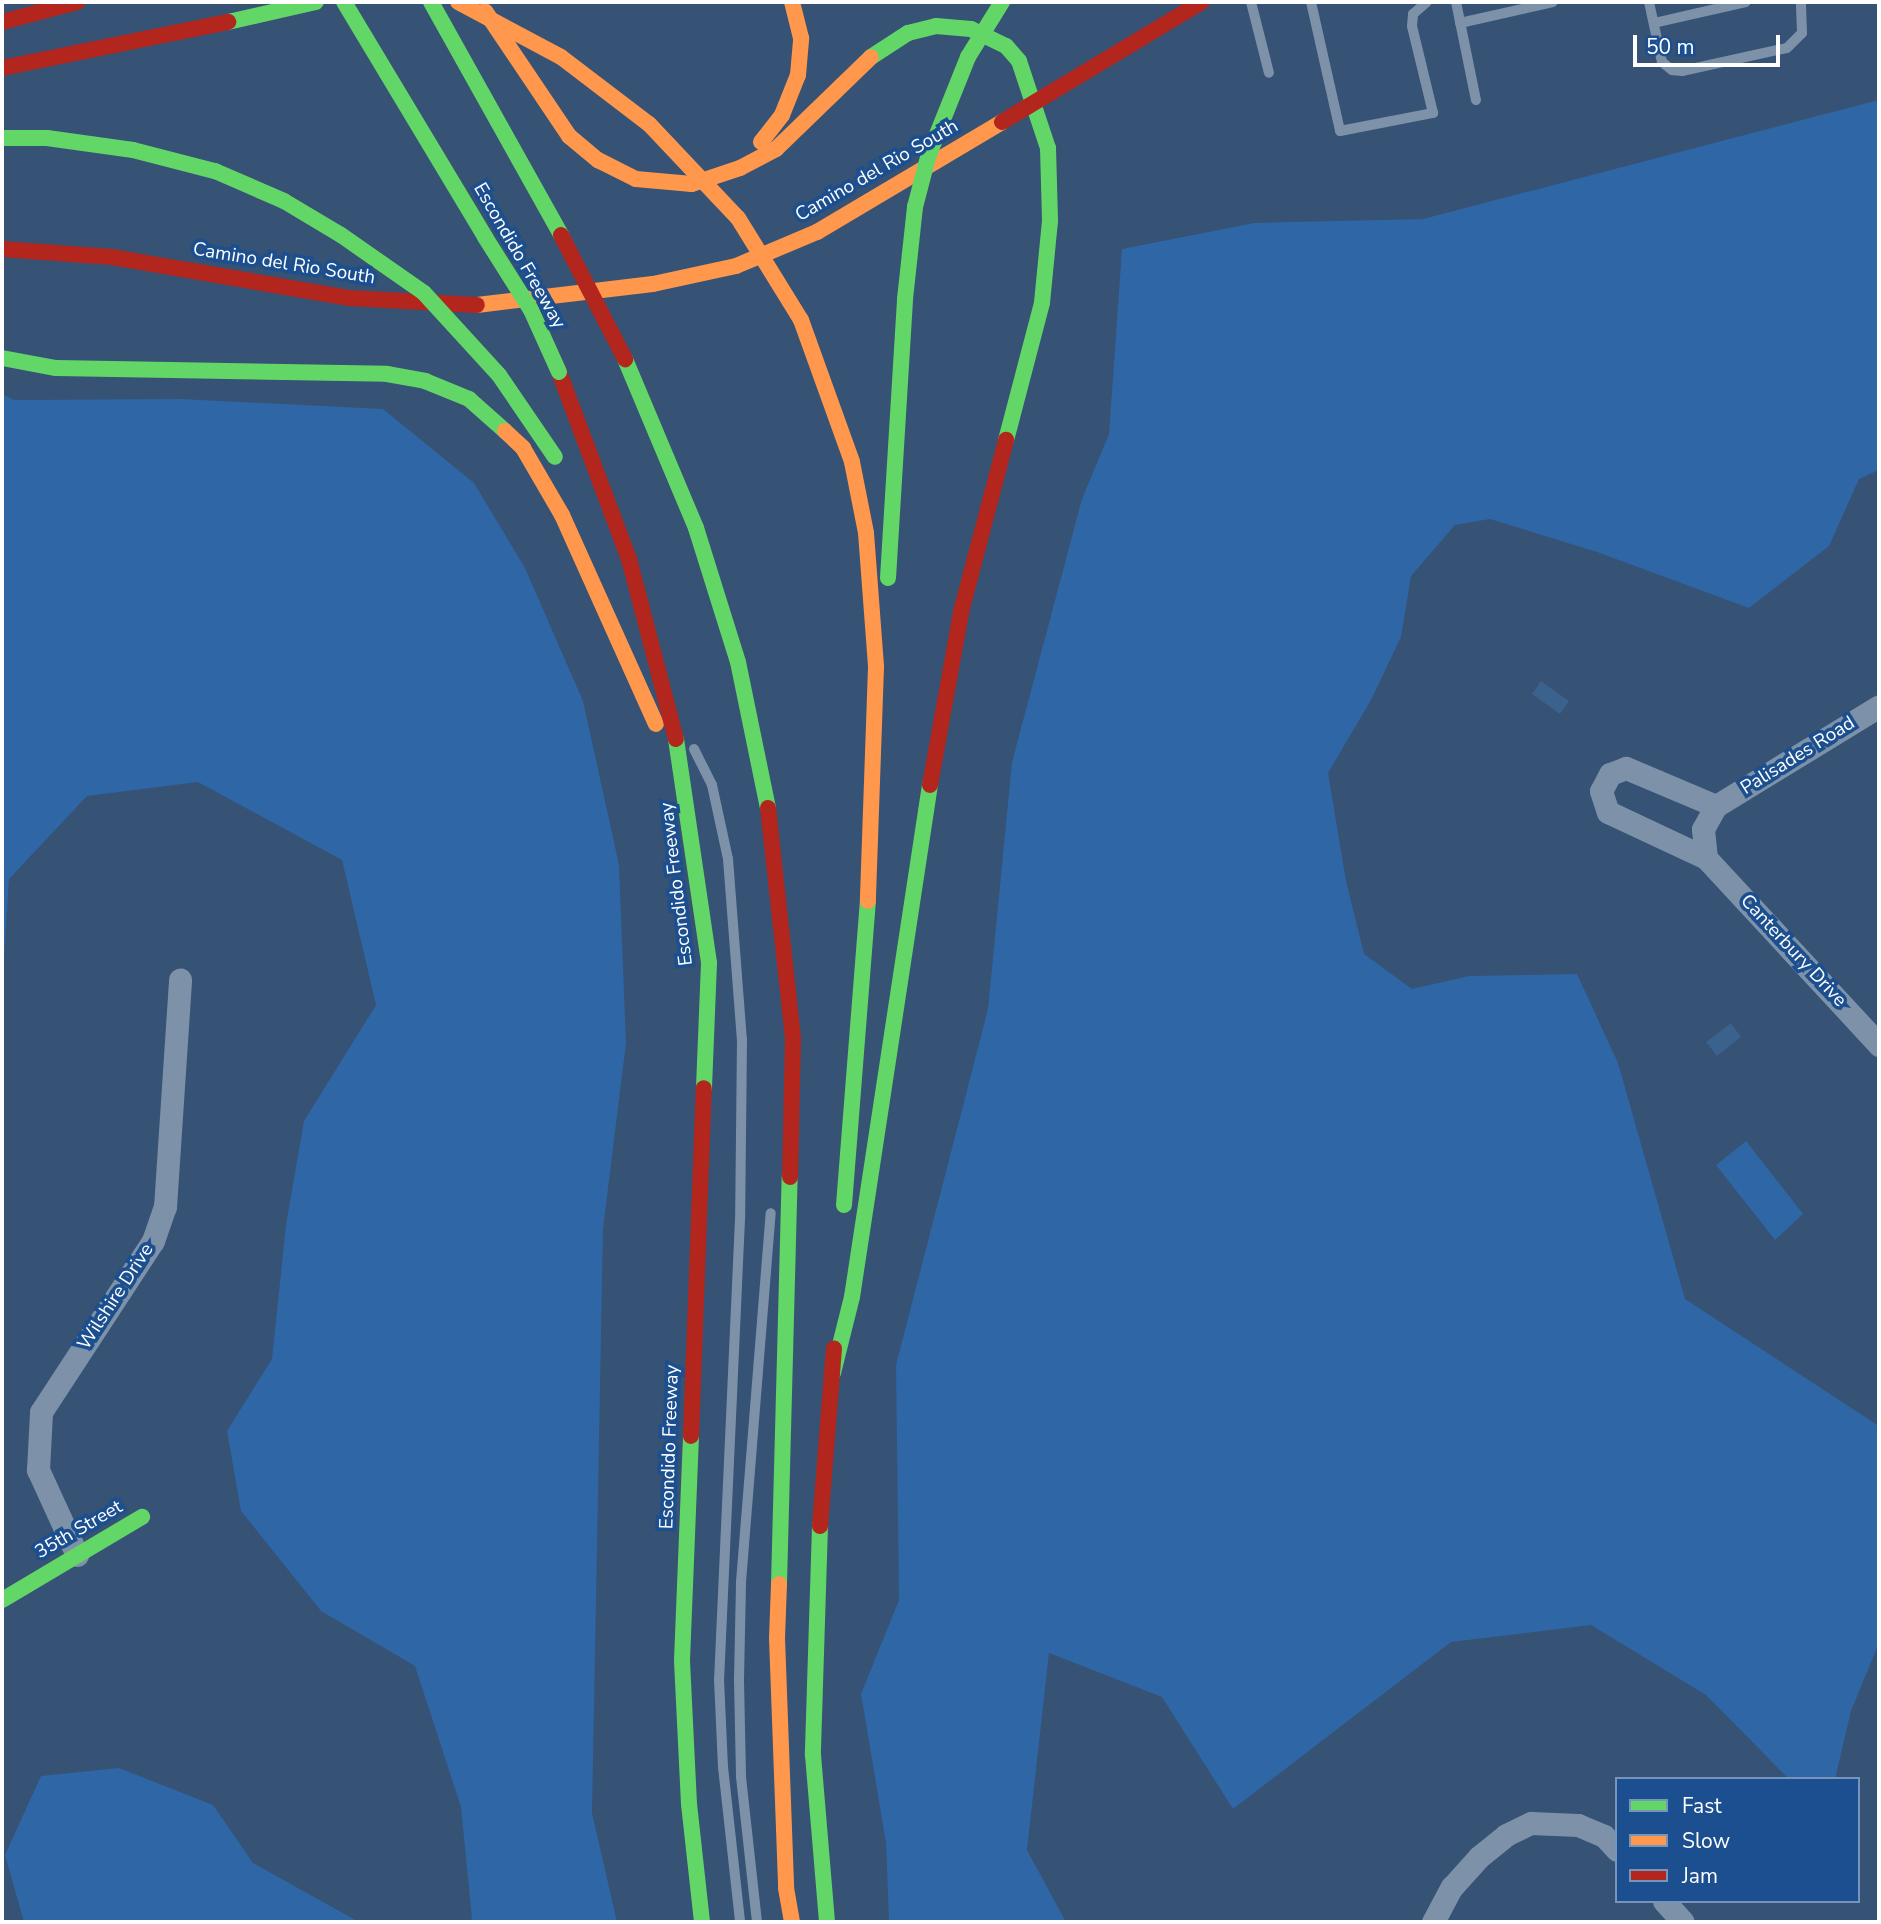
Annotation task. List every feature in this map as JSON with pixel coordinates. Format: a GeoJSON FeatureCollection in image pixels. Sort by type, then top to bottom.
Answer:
{"type":"FeatureCollection","features":[{"type":"Feature","properties":{"kind":"main road"},"geometry":{"type":"LineString","coordinates":[[2,22],[77,2]]}},
{"type":"Feature","properties":{"kind":"main road"},"geometry":{"type":"LineString","coordinates":[[2,68],[107,50],[316,2]]}},
{"type":"Feature","properties":{"kind":"main road","name":"Escondido Freeway"},"geometry":{"type":"LineString","coordinates":[[344,2],[531,310],[559,372],[629,559],[667,692],[687,793],[709,963],[682,1661],[689,1804],[702,1922]]}},
{"type":"Feature","properties":{"kind":"main road"},"geometry":{"type":"LineString","coordinates":[[431,2],[593,291],[625,359],[696,527],[738,662],[767,803],[793,1037],[785,1455],[777,1638],[786,1888],[792,1922]]}},
{"type":"Feature","properties":{"kind":"main road"},"geometry":{"type":"LineString","coordinates":[[458,2],[561,57],[649,124],[737,218],[801,320],[852,462],[866,533],[876,667]]}},
{"type":"Feature","properties":{"kind":"main road"},"geometry":{"type":"LineString","coordinates":[[476,2],[488,15],[569,136],[617,172],[675,186],[706,181],[740,168],[776,149],[878,51],[922,29],[960,27],[997,39],[1018,61],[1048,148],[1050,220],[1042,303],[957,634],[937,736],[852,1297],[832,1373]]}},
{"type":"Feature","properties":{"kind":"main road"},"geometry":{"type":"LineString","coordinates":[[740,168],[782,115],[792,96],[801,57],[792,2]]}},
{"type":"Feature","properties":{"kind":"main road"},"geometry":{"type":"LineString","coordinates":[[842,1228],[867,947],[876,667],[888,581],[905,299],[915,207],[928,157],[968,57],[1002,2]]}},
{"type":"Feature","properties":{"kind":"main road","name":"Camino del Rio South"},"geometry":{"type":"LineString","coordinates":[[2,249],[112,257],[349,298],[467,306],[593,291],[736,266],[877,200],[1202,2]]}},
{"type":"Feature","properties":{"kind":"main road"},"geometry":{"type":"LineString","coordinates":[[2,138],[47,138],[133,150],[215,171],[284,201],[341,235],[424,293],[499,374],[562,471]]}},
{"type":"Feature","properties":{"kind":"main road"},"geometry":{"type":"LineString","coordinates":[[2,358],[56,368],[387,374],[425,381],[470,399],[523,448],[562,514],[687,793]]}},
{"type":"Feature","properties":{"kind":"main road"},"geometry":{"type":"LineString","coordinates":[[603,566],[626,657]]}},
{"type":"Feature","properties":{"kind":"main road"},"geometry":{"type":"LineString","coordinates":[[827,1922],[813,1755],[817,1559],[840,1255]]}},
{"type":"Feature","properties":{"kind":"main road","name":"35th Street"},"geometry":{"type":"LineString","coordinates":[[2,1600],[142,1517]]}},
{"type":"Feature","properties":{"kind":"street","name":"Palisades Road"},"geometry":{"type":"LineString","coordinates":[[1716,806],[1879,706]]}},
{"type":"Feature","properties":{"kind":"street"},"geometry":{"type":"LineString","coordinates":[[1626,768],[1716,806],[1703,829],[1706,858],[1608,812],[1601,791],[1610,774],[1626,768]]}},
{"type":"Feature","properties":{"kind":"street","name":"Canterbury Drive"},"geometry":{"type":"LineString","coordinates":[[1706,858],[1879,1045]]}},
{"type":"Feature","properties":{"kind":"street","name":"Wilshire Drive"},"geometry":{"type":"LineString","coordinates":[[77,1555],[38,1470],[41,1412],[153,1241],[165,1207],[180,979]]}},
{"type":"Feature","properties":{"kind":"street"},"geometry":{"type":"LineString","coordinates":[[1433,1922],[1452,1887],[1479,1857],[1506,1835],[1531,1823],[1553,1821],[1604,1836],[1615,1848]]}},
{"type":"Feature","properties":{"kind":"street"},"geometry":{"type":"LineString","coordinates":[[1666,1903],[1683,1922]]}},
{"type":"Feature","properties":{"kind":"lane"},"geometry":{"type":"LineString","coordinates":[[1251,2],[1269,73]]}},
{"type":"Feature","properties":{"kind":"lane"},"geometry":{"type":"LineString","coordinates":[[1311,2],[1340,131],[1433,113],[1412,26],[1413,14],[1427,2]]}},
{"type":"Feature","properties":{"kind":"lane"},"geometry":{"type":"LineString","coordinates":[[1456,2],[1476,100]]}},
{"type":"Feature","properties":{"kind":"lane"},"geometry":{"type":"LineString","coordinates":[[1460,23],[1524,5],[1553,2]]}},
{"type":"Feature","properties":{"kind":"lane"},"geometry":{"type":"LineString","coordinates":[[1649,2],[1662,62],[1672,70],[1682,71],[1787,48],[1802,33],[1801,2]]}},
{"type":"Feature","properties":{"kind":"lane"},"geometry":{"type":"LineString","coordinates":[[1654,23],[1746,2]]}},
{"type":"Feature","properties":{"kind":"lane"},"geometry":{"type":"LineString","coordinates":[[667,692],[712,785],[728,859],[739,989],[740,1219],[719,1679],[723,1768],[740,1922]]}},
{"type":"Feature","properties":{"kind":"lane"},"geometry":{"type":"LineString","coordinates":[[770,956],[782,921]]}},
{"type":"Feature","properties":{"kind":"lane"},"geometry":{"type":"LineString","coordinates":[[757,1922],[741,1776],[738,1679],[741,1582],[771,1195]]}},
{"type":"Feature","properties":{"kind":"shaded area"},"geometry":{"type":"Polygon","coordinates":[[[1879,100],[1879,470],[1859,479],[1829,546],[1749,608],[1597,552],[1490,519],[1455,525],[1411,576],[1401,637],[1371,700],[1328,773],[1346,881],[1364,954],[1412,989],[1469,976],[1577,974],[1618,1063],[1685,1299],[1879,1426],[1879,1643],[1851,1711],[1835,1777],[1787,1777],[1706,1695],[1591,1625],[1451,1642],[1233,1809],[1162,1697],[1049,1653],[1027,1850],[1066,1922],[889,1922],[886,1843],[861,1694],[899,1600],[896,1365],[988,1009],[1012,762],[1082,499],[1109,434],[1122,249],[1254,223],[1423,219],[1879,100]]]}},
{"type":"Feature","properties":{"kind":"shaded area"},"geometry":{"type":"Polygon","coordinates":[[[2,394],[14,400],[181,399],[383,409],[474,483],[525,568],[583,701],[619,865],[626,1043],[603,1229],[592,1813],[617,1922],[467,1922],[472,1919],[461,1807],[415,1666],[321,1611],[241,1511],[227,1431],[272,1359],[286,1225],[304,1121],[376,1005],[342,860],[198,782],[87,796],[9,879],[2,990],[2,394]]]}},
{"type":"Feature","properties":{"kind":"shaded area"},"geometry":{"type":"Polygon","coordinates":[[[1541,681],[1569,701],[1560,714],[1532,694],[1541,681]]]}},
{"type":"Feature","properties":{"kind":"shaded area"},"geometry":{"type":"Polygon","coordinates":[[[1731,1023],[1741,1037],[1717,1056],[1706,1042],[1731,1023]]]}},
{"type":"Feature","properties":{"kind":"shaded area"},"geometry":{"type":"Polygon","coordinates":[[[1746,1141],[1803,1214],[1775,1240],[1716,1165],[1746,1141]]]}},
{"type":"Feature","properties":{"kind":"shaded area"},"geometry":{"type":"Polygon","coordinates":[[[119,1768],[213,1805],[253,1863],[359,1922],[24,1922],[5,1855],[41,1776],[119,1768]]]}},
{"type":"Feature","properties":{"kind":"traffic: fast"},"geometry":{"type":"LineString","coordinates":[[228,22],[316,2]]}},
{"type":"Feature","properties":{"kind":"traffic: fast"},"geometry":{"type":"LineString","coordinates":[[344,2],[485,237]]}},
{"type":"Feature","properties":{"kind":"traffic: fast"},"geometry":{"type":"LineString","coordinates":[[431,2],[561,235]]}},
{"type":"Feature","properties":{"kind":"traffic: fast"},"geometry":{"type":"LineString","coordinates":[[905,299],[915,207],[928,157],[968,57],[1002,2]]}},
{"type":"Feature","properties":{"kind":"traffic: fast"},"geometry":{"type":"LineString","coordinates":[[871,57],[908,33],[936,26],[971,29],[1006,46],[1019,61],[1048,148],[1050,221],[1042,303],[1006,440]]}},
{"type":"Feature","properties":{"kind":"traffic: fast"},"geometry":{"type":"LineString","coordinates":[[2,138],[47,138],[133,150],[215,171],[284,201],[341,235]]}},
{"type":"Feature","properties":{"kind":"traffic: fast"},"geometry":{"type":"LineString","coordinates":[[341,235],[424,293],[499,375]]}},
{"type":"Feature","properties":{"kind":"traffic: fast"},"geometry":{"type":"LineString","coordinates":[[485,237],[531,310],[559,372]]}},
{"type":"Feature","properties":{"kind":"traffic: fast"},"geometry":{"type":"LineString","coordinates":[[888,578],[905,299]]}},
{"type":"Feature","properties":{"kind":"traffic: fast"},"geometry":{"type":"LineString","coordinates":[[2,358],[56,368],[387,374],[425,381],[469,399],[505,431]]}},
{"type":"Feature","properties":{"kind":"traffic: fast"},"geometry":{"type":"LineString","coordinates":[[625,359],[696,528],[738,662],[768,808]]}},
{"type":"Feature","properties":{"kind":"traffic: fast"},"geometry":{"type":"LineString","coordinates":[[499,375],[555,457]]}},
{"type":"Feature","properties":{"kind":"traffic: fast"},"geometry":{"type":"LineString","coordinates":[[676,739],[709,963],[704,1088]]}},
{"type":"Feature","properties":{"kind":"traffic: fast"},"geometry":{"type":"LineString","coordinates":[[833,1373],[852,1297],[930,785]]}},
{"type":"Feature","properties":{"kind":"traffic: fast"},"geometry":{"type":"LineString","coordinates":[[844,1205],[868,901]]}},
{"type":"Feature","properties":{"kind":"traffic: fast"},"geometry":{"type":"LineString","coordinates":[[779,1584],[790,1177]]}},
{"type":"Feature","properties":{"kind":"traffic: fast"},"geometry":{"type":"LineString","coordinates":[[691,1436],[682,1661],[689,1804],[702,1922]]}},
{"type":"Feature","properties":{"kind":"traffic: fast"},"geometry":{"type":"LineString","coordinates":[[2,1600],[142,1517]]}},
{"type":"Feature","properties":{"kind":"traffic: fast"},"geometry":{"type":"LineString","coordinates":[[820,1526],[813,1755],[827,1922]]}},
{"type":"Feature","properties":{"kind":"traffic: slow"},"geometry":{"type":"LineString","coordinates":[[458,2],[561,57],[649,124],[738,218],[801,320]]}},
{"type":"Feature","properties":{"kind":"traffic: slow"},"geometry":{"type":"LineString","coordinates":[[761,142],[782,115],[798,75],[801,38],[792,2]]}},
{"type":"Feature","properties":{"kind":"traffic: slow"},"geometry":{"type":"LineString","coordinates":[[485,11],[569,136],[598,160],[636,179],[692,184],[740,168],[776,149],[871,57]]}},
{"type":"Feature","properties":{"kind":"traffic: slow"},"geometry":{"type":"LineString","coordinates":[[477,305],[653,284],[736,266],[817,232],[1002,122]]}},
{"type":"Feature","properties":{"kind":"traffic: slow"},"geometry":{"type":"LineString","coordinates":[[801,320],[852,462],[866,533],[876,667],[868,901]]}},
{"type":"Feature","properties":{"kind":"traffic: slow"},"geometry":{"type":"LineString","coordinates":[[505,431],[523,448],[562,515],[656,724]]}},
{"type":"Feature","properties":{"kind":"traffic: slow"},"geometry":{"type":"LineString","coordinates":[[779,1584],[777,1638],[786,1888],[792,1922]]}},
{"type":"Feature","properties":{"kind":"traffic: jam"},"geometry":{"type":"LineString","coordinates":[[2,22],[77,2]]}},
{"type":"Feature","properties":{"kind":"traffic: jam"},"geometry":{"type":"LineString","coordinates":[[1002,122],[1202,2]]}},
{"type":"Feature","properties":{"kind":"traffic: jam"},"geometry":{"type":"LineString","coordinates":[[2,68],[228,22]]}},
{"type":"Feature","properties":{"kind":"traffic: jam"},"geometry":{"type":"LineString","coordinates":[[561,235],[625,359]]}},
{"type":"Feature","properties":{"kind":"traffic: jam"},"geometry":{"type":"LineString","coordinates":[[2,249],[112,257],[349,298],[477,305]]}},
{"type":"Feature","properties":{"kind":"traffic: jam"},"geometry":{"type":"LineString","coordinates":[[559,372],[629,559],[676,739]]}},
{"type":"Feature","properties":{"kind":"traffic: jam"},"geometry":{"type":"LineString","coordinates":[[930,785],[962,608],[1006,440]]}},
{"type":"Feature","properties":{"kind":"traffic: jam"},"geometry":{"type":"LineString","coordinates":[[768,808],[793,1037],[790,1177]]}},
{"type":"Feature","properties":{"kind":"traffic: jam"},"geometry":{"type":"LineString","coordinates":[[691,1436],[704,1088]]}},
{"type":"Feature","properties":{"kind":"traffic: jam"},"geometry":{"type":"LineString","coordinates":[[820,1526],[834,1349]]}}]}
